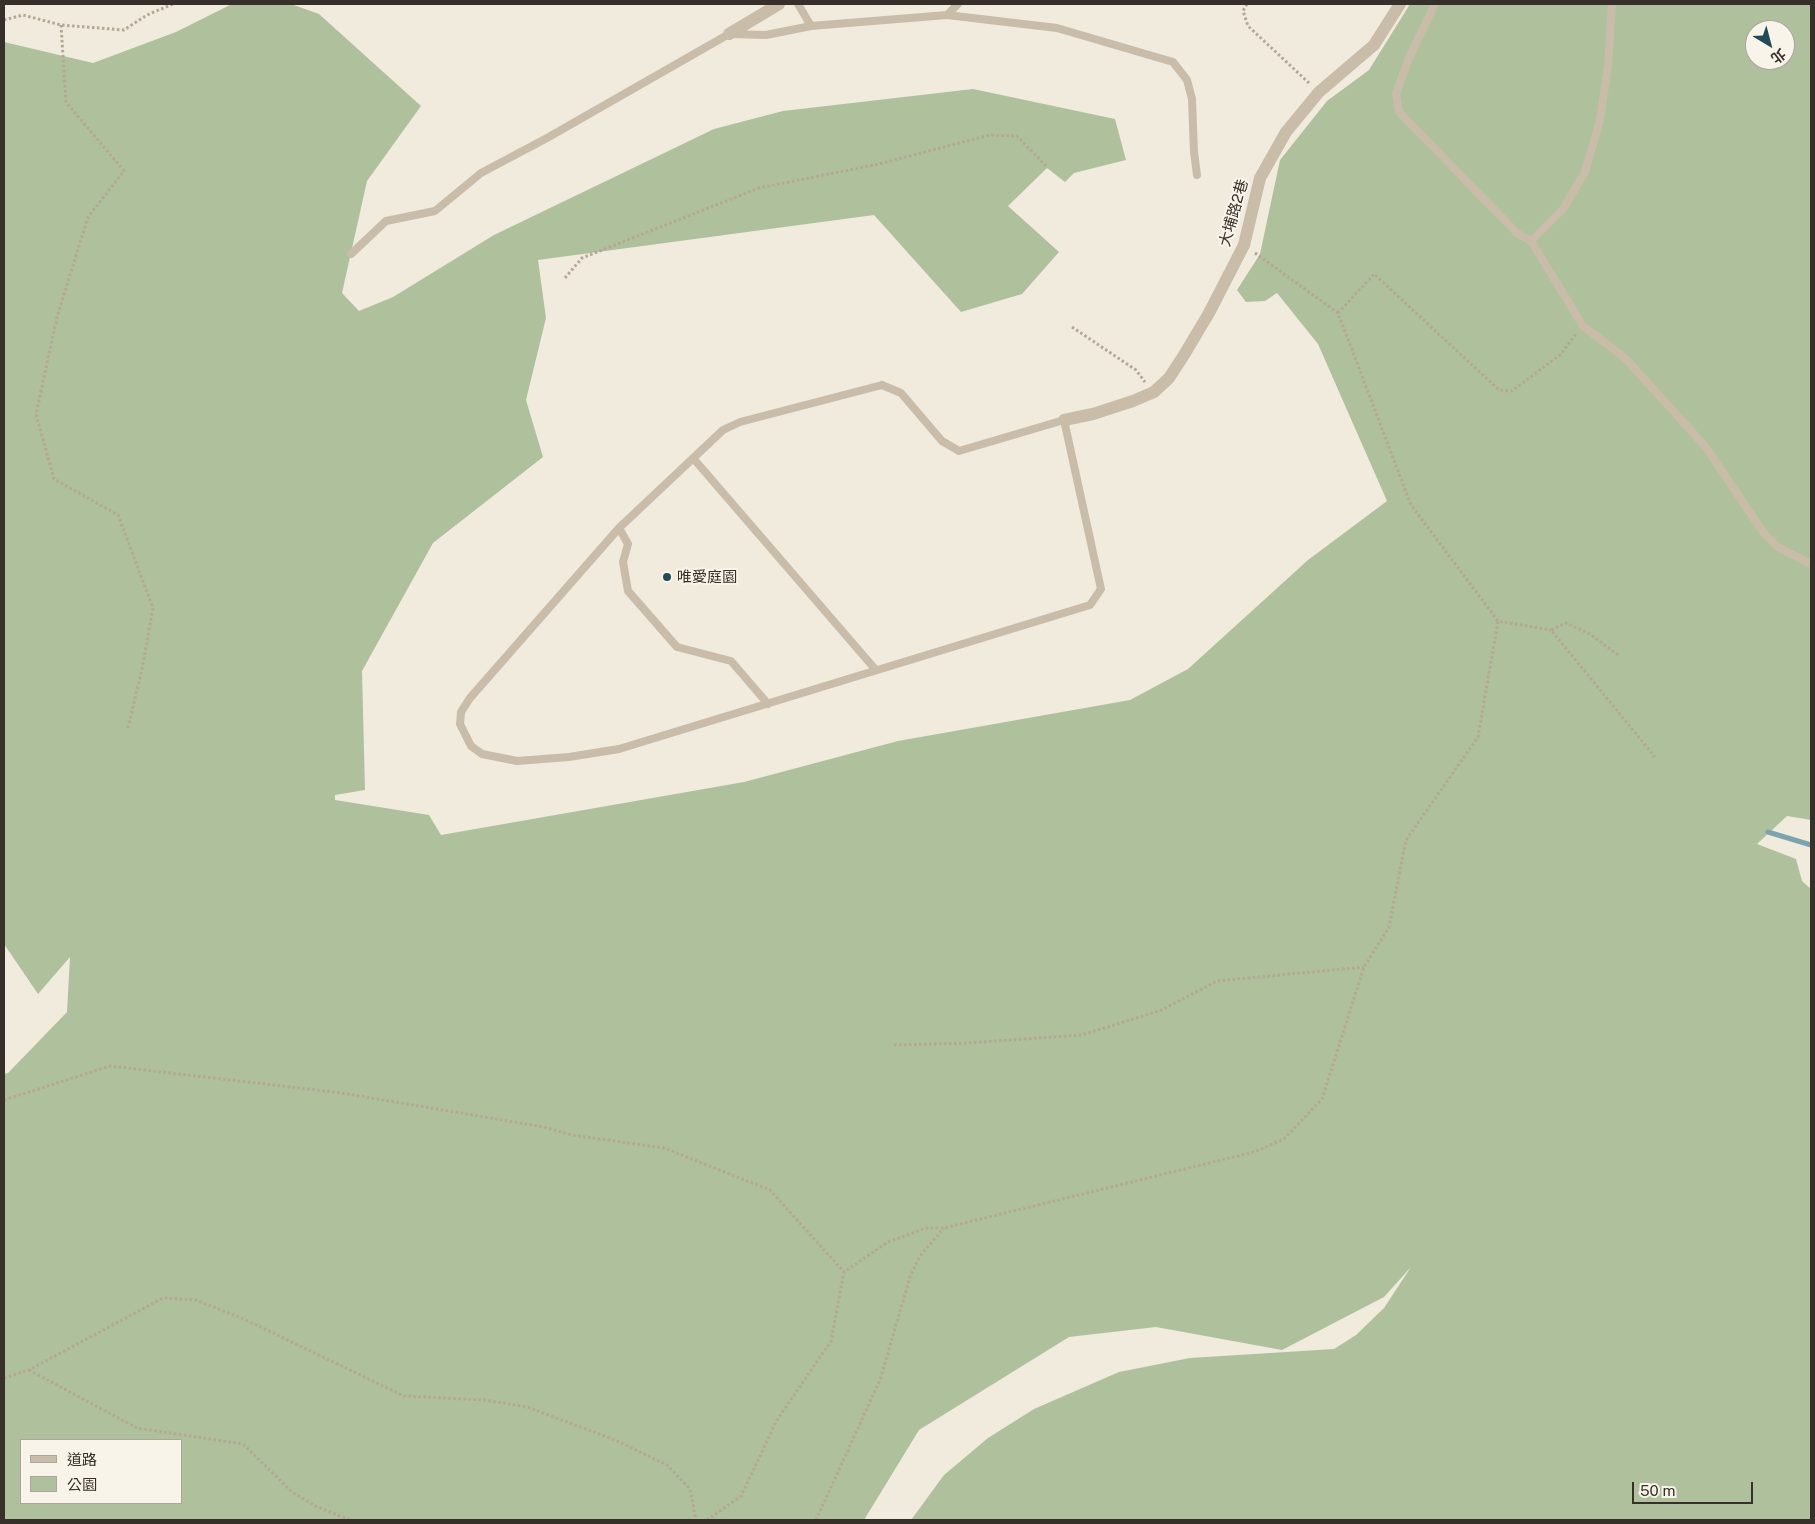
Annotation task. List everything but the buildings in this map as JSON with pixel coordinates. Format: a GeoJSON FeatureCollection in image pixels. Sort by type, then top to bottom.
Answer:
{"type":"FeatureCollection","features":[{"type":"Feature","properties":{"kind":"street"},"geometry":{"type":"LineString","coordinates":[[729,34],[779,4]]}},
{"type":"Feature","properties":{"kind":"street","name":"大埔路2巷"},"geometry":{"type":"LineString","coordinates":[[1064,420],[1093,414],[1133,401],[1154,392],[1168,378],[1209,313],[1244,245],[1260,178],[1286,132],[1319,92],[1374,45],[1400,4]]}},
{"type":"Feature","properties":{"kind":"lane"},"geometry":{"type":"LineString","coordinates":[[798,4],[811,26]]}},
{"type":"Feature","properties":{"kind":"lane"},"geometry":{"type":"LineString","coordinates":[[947,15],[958,4]]}},
{"type":"Feature","properties":{"kind":"lane"},"geometry":{"type":"LineString","coordinates":[[1435,4],[1410,56],[1396,93],[1399,112],[1518,234],[1532,241],[1583,326],[1626,358],[1705,446],[1763,532],[1778,547],[1811,564]]}},
{"type":"Feature","properties":{"kind":"lane"},"geometry":{"type":"LineString","coordinates":[[1532,241],[1563,209],[1585,172],[1600,120],[1608,66],[1612,4]]}},
{"type":"Feature","properties":{"kind":"lane"},"geometry":{"type":"LineString","coordinates":[[351,254],[386,221],[435,211],[481,173],[547,138],[729,34],[766,35],[811,26],[947,15],[1057,28],[1173,62],[1187,80],[1192,99],[1197,175]]}},
{"type":"Feature","properties":{"kind":"lane"},"geometry":{"type":"LineString","coordinates":[[882,385],[901,393],[942,441],[959,451],[1064,420],[1101,589],[1090,604],[618,749],[569,757],[517,761],[482,754],[471,746],[460,724],[461,712],[470,698],[619,528],[724,430],[740,422],[882,385]]}},
{"type":"Feature","properties":{"kind":"lane"},"geometry":{"type":"LineString","coordinates":[[693,458],[875,670]]}},
{"type":"Feature","properties":{"kind":"lane"},"geometry":{"type":"LineString","coordinates":[[619,528],[628,544],[623,562],[628,591],[677,647],[731,661],[768,704]]}},
{"type":"Feature","properties":{"kind":"path"},"geometry":{"type":"LineString","coordinates":[[4,20],[23,15],[61,24],[124,30],[147,15],[173,4]]}},
{"type":"Feature","properties":{"kind":"path"},"geometry":{"type":"LineString","coordinates":[[1247,4],[1243,11],[1248,26],[1319,92]]}},
{"type":"Feature","properties":{"kind":"path"},"geometry":{"type":"LineString","coordinates":[[61,24],[66,102],[124,171],[88,217],[57,317],[36,414],[54,479],[118,515],[153,608],[142,669],[128,728]]}},
{"type":"Feature","properties":{"kind":"path"},"geometry":{"type":"LineString","coordinates":[[565,278],[582,258],[759,188],[880,164],[990,135],[1017,136],[1048,168]]}},
{"type":"Feature","properties":{"kind":"path"},"geometry":{"type":"LineString","coordinates":[[1244,245],[1338,313],[1411,505],[1498,621],[1552,630],[1566,623],[1590,634],[1618,655]]}},
{"type":"Feature","properties":{"kind":"path"},"geometry":{"type":"LineString","coordinates":[[1338,313],[1374,274],[1499,390],[1512,391],[1561,354],[1583,326]]}},
{"type":"Feature","properties":{"kind":"path"},"geometry":{"type":"LineString","coordinates":[[1072,327],[1136,370],[1154,392]]}},
{"type":"Feature","properties":{"kind":"path"},"geometry":{"type":"LineString","coordinates":[[707,1520],[741,1496],[776,1420],[831,1341],[844,1272],[888,1242],[926,1228],[944,1228],[1254,1152],[1284,1139],[1322,1099],[1364,967],[1389,927],[1406,840],[1478,737],[1498,621]]}},
{"type":"Feature","properties":{"kind":"path"},"geometry":{"type":"LineString","coordinates":[[1552,630],[1655,757]]}},
{"type":"Feature","properties":{"kind":"path"},"geometry":{"type":"LineString","coordinates":[[894,1045],[967,1043],[1082,1035],[1162,1010],[1217,981],[1364,967]]}},
{"type":"Feature","properties":{"kind":"path"},"geometry":{"type":"LineString","coordinates":[[4,1100],[110,1066],[342,1093],[544,1127],[572,1135],[664,1148],[770,1190],[844,1272]]}},
{"type":"Feature","properties":{"kind":"path"},"geometry":{"type":"LineString","coordinates":[[816,1520],[880,1380],[910,1277],[920,1256],[944,1228]]}},
{"type":"Feature","properties":{"kind":"path"},"geometry":{"type":"LineString","coordinates":[[4,1378],[29,1370],[163,1298],[196,1300],[246,1320],[404,1396],[484,1400],[528,1407],[615,1440],[667,1465],[690,1489],[696,1520]]}},
{"type":"Feature","properties":{"kind":"path"},"geometry":{"type":"LineString","coordinates":[[29,1370],[137,1428],[243,1444],[292,1492],[315,1506],[350,1520]]}},
{"type":"Feature","properties":{"kind":"green space"},"geometry":{"type":"Polygon","coordinates":[[[232,4],[291,4],[319,14],[421,106],[367,181],[342,293],[359,311],[393,297],[494,235],[714,129],[783,111],[973,89],[1115,119],[1126,160],[1074,173],[1065,182],[1047,168],[1008,206],[1059,252],[1022,294],[961,312],[874,215],[538,260],[546,318],[526,400],[543,457],[433,543],[362,671],[365,790],[335,795],[335,800],[429,815],[441,835],[744,782],[898,741],[1130,700],[1188,669],[1308,560],[1387,501],[1318,344],[1277,293],[1265,301],[1246,302],[1237,290],[1260,254],[1280,160],[1327,101],[1369,70],[1410,4],[1811,4],[1811,820],[1787,816],[1757,844],[1796,859],[1802,881],[1811,889],[1811,1520],[911,1520],[944,1475],[988,1438],[1034,1409],[1119,1372],[1190,1358],[1334,1349],[1356,1335],[1384,1308],[1411,1267],[1384,1297],[1282,1350],[1156,1327],[1069,1337],[919,1430],[864,1520],[4,1520],[4,1074],[8,1073],[67,1012],[70,957],[38,994],[4,944],[4,42],[93,63],[176,32],[232,4]]]}},
{"type":"Feature","properties":{"kind":"waterway"},"geometry":{"type":"LineString","coordinates":[[1768,832],[1811,845]]}},
{"type":"Feature","properties":{"kind":"place","name":"唯愛庭園"},"geometry":{"type":"Point","coordinates":[667,577]}}]}
